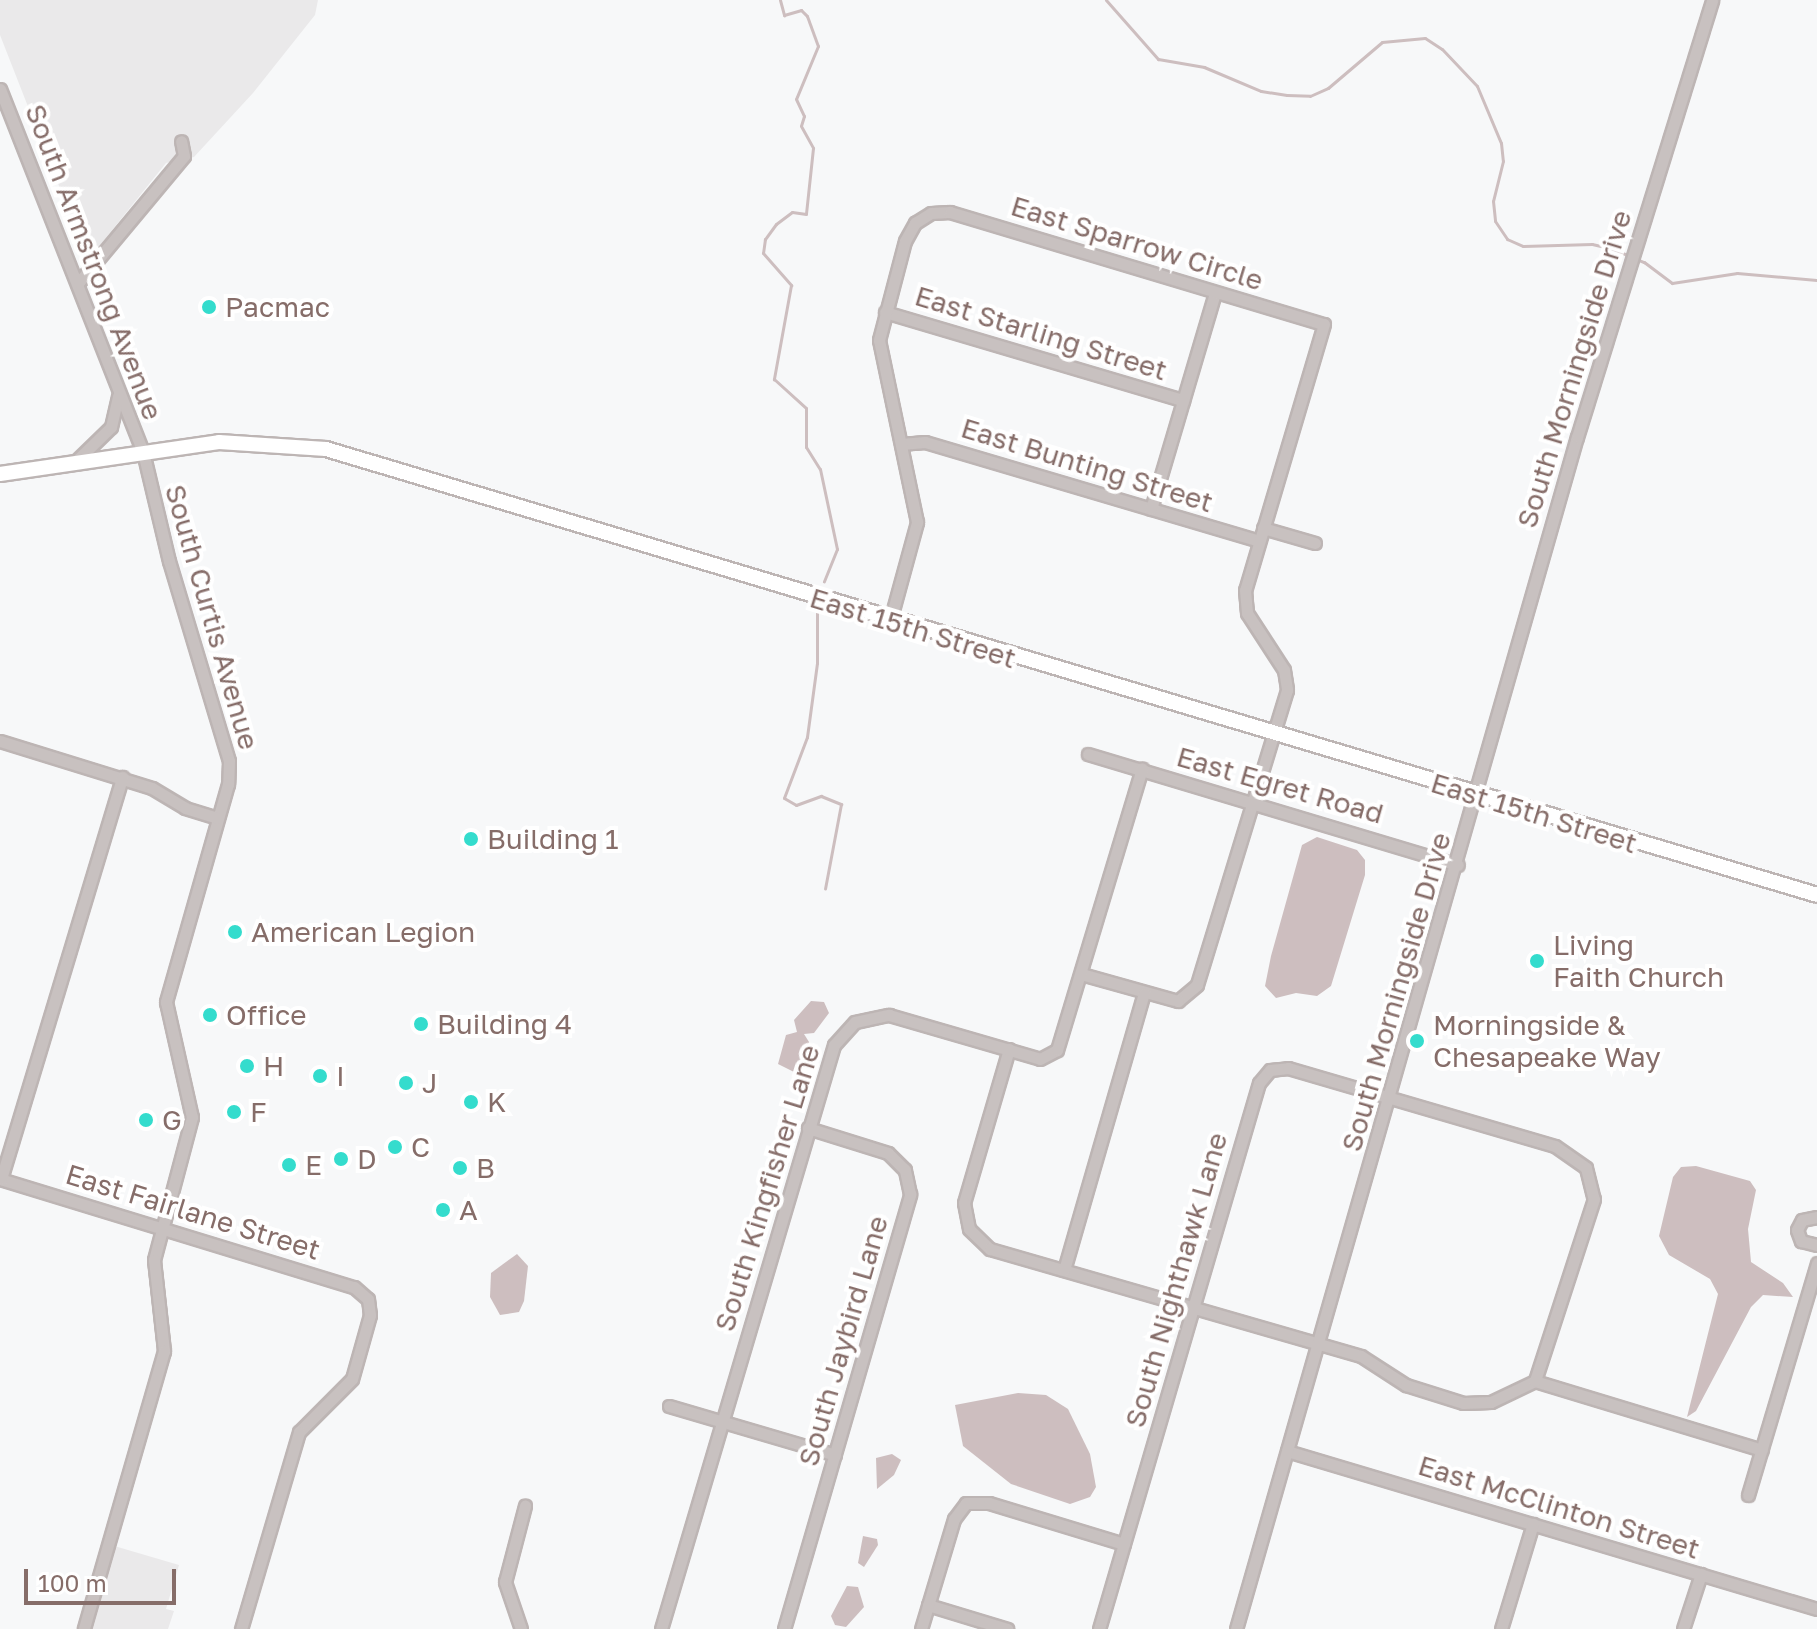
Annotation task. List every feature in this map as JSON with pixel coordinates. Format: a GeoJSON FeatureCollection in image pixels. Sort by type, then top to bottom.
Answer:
{"type":"FeatureCollection","features":[{"type":"Feature","properties":{"kind":"main road","name":"East 15th Street"},"geometry":{"type":"LineString","coordinates":[[0,474],[143,452],[248,441],[326,449],[1477,797],[1817,895]]}},
{"type":"Feature","properties":{"kind":"street","name":"South Morningside Drive"},"geometry":{"type":"LineString","coordinates":[[1236,1629],[1392,1098],[1626,277],[1712,0]]}},
{"type":"Feature","properties":{"kind":"street","name":"South Armstrong Avenue"},"geometry":{"type":"LineString","coordinates":[[0,89],[79,282],[143,452]]}},
{"type":"Feature","properties":{"kind":"street"},"geometry":{"type":"LineString","coordinates":[[79,282],[184,156],[181,141]]}},
{"type":"Feature","properties":{"kind":"street","name":"East Sparrow Circle"},"geometry":{"type":"LineString","coordinates":[[890,621],[917,522],[880,350],[885,312],[915,223],[941,212],[1324,324],[1245,590],[1247,613],[1284,670],[1287,690],[1193,994],[1178,1001],[1081,974]]}},
{"type":"Feature","properties":{"kind":"street"},"geometry":{"type":"LineString","coordinates":[[1151,509],[1215,293]]}},
{"type":"Feature","properties":{"kind":"street","name":"East Starling Street"},"geometry":{"type":"LineString","coordinates":[[885,312],[1183,400]]}},
{"type":"Feature","properties":{"kind":"street"},"geometry":{"type":"LineString","coordinates":[[75,462],[111,427],[117,387]]}},
{"type":"Feature","properties":{"kind":"street","name":"East Bunting Street"},"geometry":{"type":"LineString","coordinates":[[901,444],[925,442],[1259,541]]}},
{"type":"Feature","properties":{"kind":"street","name":"South Curtis Avenue"},"geometry":{"type":"LineString","coordinates":[[84,1629],[164,1351],[152,1280],[162,1228],[192,1117],[190,1089],[167,1018],[167,994],[218,818],[229,761],[169,561],[143,452]]}},
{"type":"Feature","properties":{"kind":"street"},"geometry":{"type":"LineString","coordinates":[[1263,528],[1315,543]]}},
{"type":"Feature","properties":{"kind":"street"},"geometry":{"type":"LineString","coordinates":[[0,741],[122,777],[218,818]]}},
{"type":"Feature","properties":{"kind":"street","name":"East Egret Road"},"geometry":{"type":"LineString","coordinates":[[1088,754],[1458,865]]}},
{"type":"Feature","properties":{"kind":"street","name":"South Kingfisher Lane"},"geometry":{"type":"LineString","coordinates":[[661,1629],[834,1045],[847,1028],[866,1018],[901,1017],[1040,1059],[1057,1050],[1142,769]]}},
{"type":"Feature","properties":{"kind":"street"},"geometry":{"type":"LineString","coordinates":[[0,1179],[122,777]]}},
{"type":"Feature","properties":{"kind":"street"},"geometry":{"type":"LineString","coordinates":[[1064,1270],[1144,993]]}},
{"type":"Feature","properties":{"kind":"street"},"geometry":{"type":"LineString","coordinates":[[1009,1049],[965,1196],[965,1216],[973,1235],[990,1249],[1361,1356],[1420,1391],[1463,1403],[1491,1402],[1535,1381],[1762,1450]]}},
{"type":"Feature","properties":{"kind":"street","name":"South Nighthawk Lane"},"geometry":{"type":"LineString","coordinates":[[1099,1629],[1264,1075],[1288,1068],[1392,1098]]}},
{"type":"Feature","properties":{"kind":"street"},"geometry":{"type":"LineString","coordinates":[[1392,1098],[1566,1151],[1592,1177],[1594,1199],[1535,1381]]}},
{"type":"Feature","properties":{"kind":"street","name":"South Jaybird Lane"},"geometry":{"type":"LineString","coordinates":[[784,1629],[910,1186],[901,1163],[888,1153],[808,1128]]}},
{"type":"Feature","properties":{"kind":"street","name":"East Fairlane Street"},"geometry":{"type":"LineString","coordinates":[[0,1179],[354,1287],[368,1299],[370,1315],[352,1379],[299,1432],[241,1629]]}},
{"type":"Feature","properties":{"kind":"street"},"geometry":{"type":"LineString","coordinates":[[1817,1217],[1802,1220],[1797,1230],[1801,1241],[1817,1245]]}},
{"type":"Feature","properties":{"kind":"street"},"geometry":{"type":"LineString","coordinates":[[1748,1495],[1817,1263]]}},
{"type":"Feature","properties":{"kind":"street"},"geometry":{"type":"LineString","coordinates":[[669,1406],[835,1455]]}},
{"type":"Feature","properties":{"kind":"street","name":"East McClinton Street"},"geometry":{"type":"LineString","coordinates":[[1287,1451],[1817,1609]]}},
{"type":"Feature","properties":{"kind":"street"},"geometry":{"type":"LineString","coordinates":[[921,1629],[954,1519],[966,1503],[989,1503],[1124,1544]]}},
{"type":"Feature","properties":{"kind":"street"},"geometry":{"type":"LineString","coordinates":[[521,1629],[505,1582],[525,1506]]}},
{"type":"Feature","properties":{"kind":"street"},"geometry":{"type":"LineString","coordinates":[[1501,1629],[1533,1524]]}},
{"type":"Feature","properties":{"kind":"street"},"geometry":{"type":"LineString","coordinates":[[1683,1629],[1701,1574]]}},
{"type":"Feature","properties":{"kind":"street"},"geometry":{"type":"LineString","coordinates":[[928,1605],[1007,1629]]}},
{"type":"Feature","properties":{"kind":"shaded area"},"geometry":{"type":"Polygon","coordinates":[[[0,0],[318,0],[315,15],[253,93],[194,157],[166,163],[88,260],[0,35],[0,0]]]}},
{"type":"Feature","properties":{"kind":"shaded area"},"geometry":{"type":"Polygon","coordinates":[[[1317,837],[1357,850],[1365,860],[1365,875],[1331,986],[1317,996],[1296,993],[1276,998],[1265,986],[1271,956],[1302,845],[1317,837]]]}},
{"type":"Feature","properties":{"kind":"shaded area"},"geometry":{"type":"Polygon","coordinates":[[[811,1001],[824,1002],[829,1013],[814,1033],[804,1034],[809,1042],[802,1076],[778,1064],[786,1035],[797,1032],[794,1020],[811,1001]]]}},
{"type":"Feature","properties":{"kind":"shaded area"},"geometry":{"type":"Polygon","coordinates":[[[1696,1166],[1750,1181],[1756,1190],[1748,1229],[1751,1262],[1783,1283],[1793,1297],[1763,1295],[1751,1307],[1696,1411],[1687,1417],[1718,1294],[1710,1279],[1669,1255],[1659,1236],[1673,1177],[1681,1167],[1696,1166]]]}},
{"type":"Feature","properties":{"kind":"shaded area"},"geometry":{"type":"Polygon","coordinates":[[[517,1254],[528,1266],[524,1301],[519,1312],[500,1315],[490,1297],[491,1273],[517,1254]]]}},
{"type":"Feature","properties":{"kind":"shaded area"},"geometry":{"type":"Polygon","coordinates":[[[1018,1393],[1046,1395],[1068,1409],[1090,1454],[1096,1487],[1090,1497],[1070,1504],[1011,1484],[963,1446],[955,1405],[1018,1393]]]}},
{"type":"Feature","properties":{"kind":"shaded area"},"geometry":{"type":"Polygon","coordinates":[[[892,1454],[901,1460],[894,1475],[877,1489],[876,1458],[892,1454]]]}},
{"type":"Feature","properties":{"kind":"shaded area"},"geometry":{"type":"Polygon","coordinates":[[[863,1536],[877,1539],[878,1545],[864,1567],[858,1563],[863,1536]]]}},
{"type":"Feature","properties":{"kind":"shaded area"},"geometry":{"type":"Polygon","coordinates":[[[111,1545],[179,1565],[166,1609],[174,1611],[168,1629],[87,1629],[111,1545]]]}},
{"type":"Feature","properties":{"kind":"shaded area"},"geometry":{"type":"Polygon","coordinates":[[[847,1586],[858,1587],[864,1607],[846,1627],[835,1625],[831,1616],[847,1586]]]}},
{"type":"Feature","properties":{"kind":"waterway"},"geometry":{"type":"LineString","coordinates":[[780,0],[784,15],[801,10],[807,16],[818,46],[796,99],[804,116],[801,126],[813,148],[806,214],[792,212],[776,224],[765,239],[763,253],[791,285],[774,379],[806,408],[806,447],[820,469],[837,549],[824,581]]}},
{"type":"Feature","properties":{"kind":"waterway"},"geometry":{"type":"LineString","coordinates":[[1106,0],[1158,59],[1204,67],[1261,91],[1287,95],[1310,96],[1328,88],[1382,42],[1425,38],[1442,49],[1477,86],[1501,143],[1503,161],[1493,201],[1495,221],[1507,239],[1523,246],[1592,244],[1613,249],[1644,262],[1672,283],[1737,273],[1817,280]]}},
{"type":"Feature","properties":{"kind":"waterway"},"geometry":{"type":"LineString","coordinates":[[817,606],[817,663],[807,737],[784,798],[796,805],[821,796],[841,804],[825,889]]}},
{"type":"Feature","properties":{"kind":"place","name":"Pacmac"},"geometry":{"type":"Point","coordinates":[209,307]}},
{"type":"Feature","properties":{"kind":"place","name":"Building 1"},"geometry":{"type":"Point","coordinates":[471,839]}},
{"type":"Feature","properties":{"kind":"place","name":"American Legion"},"geometry":{"type":"Point","coordinates":[235,932]}},
{"type":"Feature","properties":{"kind":"place","name":"Living Faith Church"},"geometry":{"type":"Point","coordinates":[1537,961]}},
{"type":"Feature","properties":{"kind":"place","name":"Office"},"geometry":{"type":"Point","coordinates":[210,1015]}},
{"type":"Feature","properties":{"kind":"place","name":"Building 4"},"geometry":{"type":"Point","coordinates":[421,1024]}},
{"type":"Feature","properties":{"kind":"place","name":"Morningside & Chesapeake Way"},"geometry":{"type":"Point","coordinates":[1417,1041]}},
{"type":"Feature","properties":{"kind":"place","name":"H"},"geometry":{"type":"Point","coordinates":[247,1066]}},
{"type":"Feature","properties":{"kind":"place","name":"I"},"geometry":{"type":"Point","coordinates":[320,1076]}},
{"type":"Feature","properties":{"kind":"place","name":"J"},"geometry":{"type":"Point","coordinates":[406,1083]}},
{"type":"Feature","properties":{"kind":"place","name":"K"},"geometry":{"type":"Point","coordinates":[471,1102]}},
{"type":"Feature","properties":{"kind":"place","name":"F"},"geometry":{"type":"Point","coordinates":[234,1112]}},
{"type":"Feature","properties":{"kind":"place","name":"G"},"geometry":{"type":"Point","coordinates":[146,1120]}},
{"type":"Feature","properties":{"kind":"place","name":"C"},"geometry":{"type":"Point","coordinates":[395,1147]}},
{"type":"Feature","properties":{"kind":"place","name":"D"},"geometry":{"type":"Point","coordinates":[341,1159]}},
{"type":"Feature","properties":{"kind":"place","name":"E"},"geometry":{"type":"Point","coordinates":[289,1165]}},
{"type":"Feature","properties":{"kind":"place","name":"B"},"geometry":{"type":"Point","coordinates":[460,1168]}},
{"type":"Feature","properties":{"kind":"place","name":"A"},"geometry":{"type":"Point","coordinates":[443,1210]}}]}
